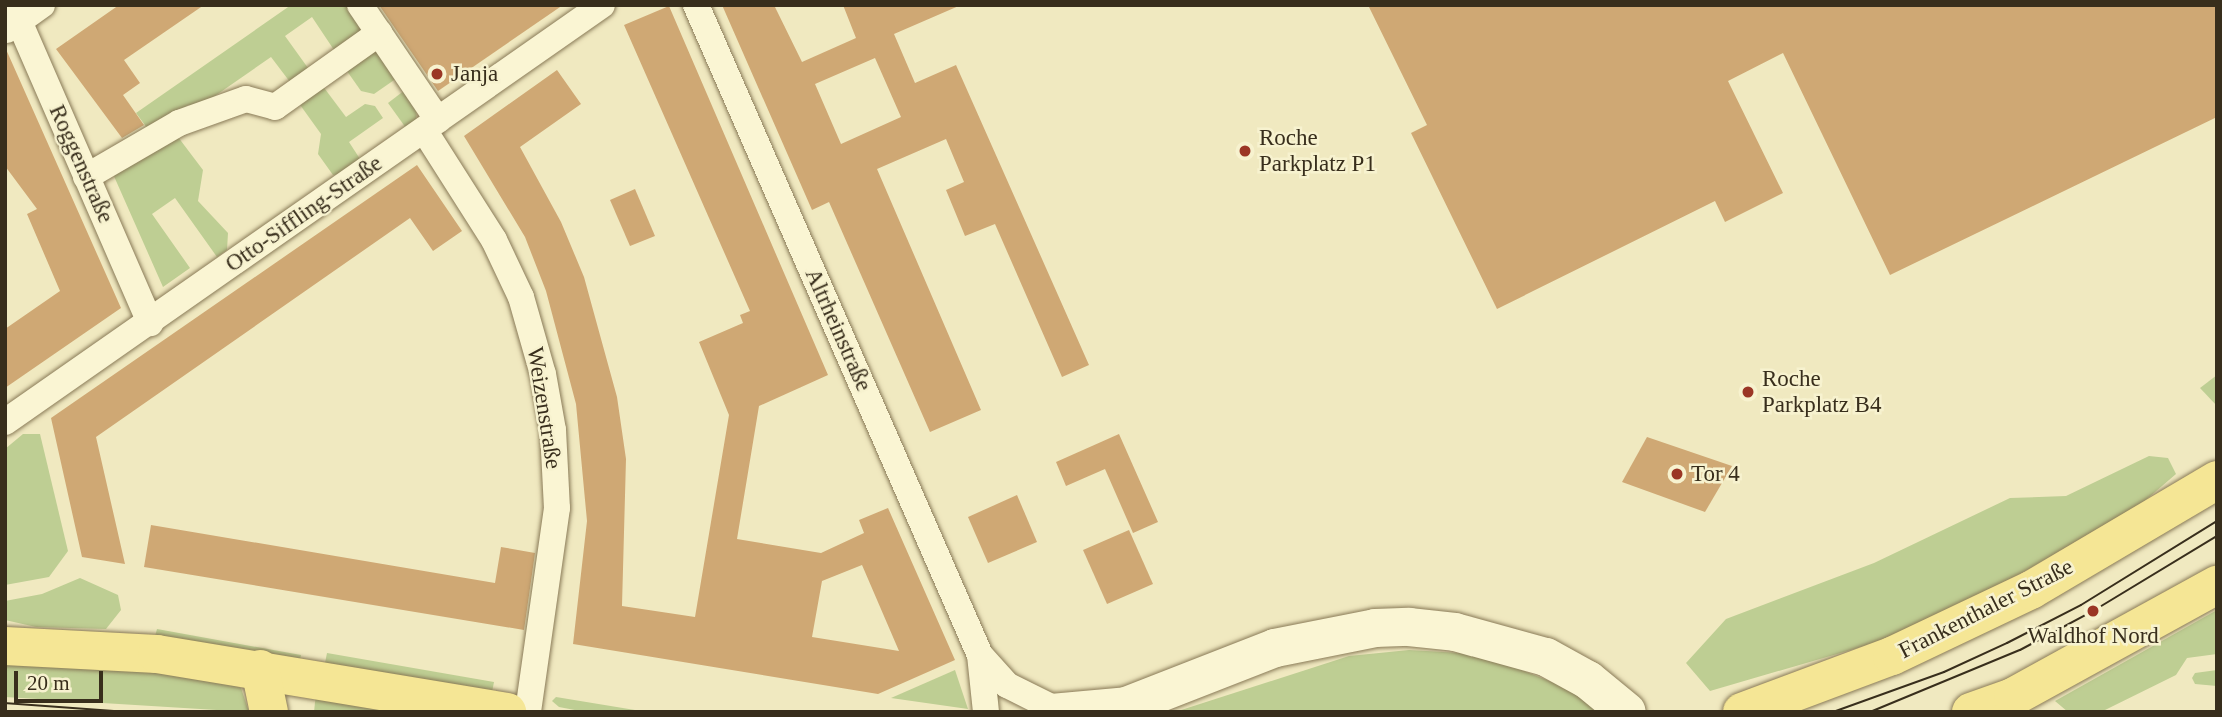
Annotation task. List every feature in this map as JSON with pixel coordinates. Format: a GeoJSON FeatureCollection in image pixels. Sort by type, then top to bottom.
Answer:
{"type":"FeatureCollection","features":[{"type":"Feature","properties":{"kind":"main road","name":"Frankenthaler Straße"},"geometry":{"type":"LineString","coordinates":[[1742,712],[1905,650],[2031,590],[2176,508],[2217,480]]}},
{"type":"Feature","properties":{"kind":"main road"},"geometry":{"type":"LineString","coordinates":[[1971,712],[2013,697],[2217,585]]}},
{"type":"Feature","properties":{"kind":"main road"},"geometry":{"type":"LineString","coordinates":[[5,646],[157,654],[508,712]]}},
{"type":"Feature","properties":{"kind":"main road"},"geometry":{"type":"LineString","coordinates":[[260,669],[269,712]]}},
{"type":"Feature","properties":{"kind":"street"},"geometry":{"type":"LineString","coordinates":[[12,19],[42,5]]}},
{"type":"Feature","properties":{"kind":"street","name":"Weizenstraße"},"geometry":{"type":"LineString","coordinates":[[360,5],[379,33],[505,261],[521,297],[543,374],[553,430],[557,508],[528,712]]}},
{"type":"Feature","properties":{"kind":"street","name":"Otto-Siffling-Straße"},"geometry":{"type":"LineString","coordinates":[[5,422],[602,5]]}},
{"type":"Feature","properties":{"kind":"street","name":"Altrheinstraße"},"geometry":{"type":"LineString","coordinates":[[696,5],[980,655],[986,712]]}},
{"type":"Feature","properties":{"kind":"street","name":"Roggenstraße"},"geometry":{"type":"LineString","coordinates":[[12,19],[150,323]]}},
{"type":"Feature","properties":{"kind":"street"},"geometry":{"type":"LineString","coordinates":[[86,177],[179,123],[246,99],[275,107],[379,33]]}},
{"type":"Feature","properties":{"kind":"street"},"geometry":{"type":"LineString","coordinates":[[1123,706],[1275,648],[1363,630],[1409,627],[1455,632],[1546,657],[1588,680],[1627,712]]}},
{"type":"Feature","properties":{"kind":"street","name":"Altrheinstraße"},"geometry":{"type":"LineString","coordinates":[[980,655],[1007,685],[1040,702],[1069,707],[1123,706]]}},
{"type":"Feature","properties":{"kind":"green space"},"geometry":{"type":"Polygon","coordinates":[[[291,5],[346,5],[368,35],[338,56],[312,17],[285,36],[308,68],[290,82],[271,57],[199,107],[188,105],[150,132],[136,113],[291,5]]]}},
{"type":"Feature","properties":{"kind":"green space"},"geometry":{"type":"Polygon","coordinates":[[[372,42],[397,78],[374,94],[361,91],[342,64],[372,42]]]}},
{"type":"Feature","properties":{"kind":"green space"},"geometry":{"type":"Polygon","coordinates":[[[322,85],[346,117],[365,104],[375,106],[383,118],[349,142],[360,159],[340,174],[333,175],[318,154],[321,134],[298,102],[322,85]]]}},
{"type":"Feature","properties":{"kind":"green space"},"geometry":{"type":"Polygon","coordinates":[[[405,90],[417,107],[416,121],[406,128],[388,103],[405,90]]]}},
{"type":"Feature","properties":{"kind":"green space"},"geometry":{"type":"Polygon","coordinates":[[[175,133],[203,170],[198,201],[228,233],[227,250],[217,257],[175,198],[152,214],[190,268],[163,287],[113,174],[175,133]]]}},
{"type":"Feature","properties":{"kind":"green space"},"geometry":{"type":"Polygon","coordinates":[[[2217,375],[2217,406],[2200,388],[2217,375]]]}},
{"type":"Feature","properties":{"kind":"green space"},"geometry":{"type":"Polygon","coordinates":[[[23,434],[40,434],[68,551],[49,577],[5,585],[5,449],[23,434]]]}},
{"type":"Feature","properties":{"kind":"green space"},"geometry":{"type":"Polygon","coordinates":[[[2149,456],[2168,458],[2176,474],[2141,504],[2020,574],[1885,640],[1710,691],[1686,663],[1726,619],[1874,563],[2010,498],[2066,496],[2149,456]]]}},
{"type":"Feature","properties":{"kind":"green space"},"geometry":{"type":"Polygon","coordinates":[[[80,578],[118,595],[121,610],[106,629],[36,627],[5,620],[5,601],[42,594],[80,578]]]}},
{"type":"Feature","properties":{"kind":"green space"},"geometry":{"type":"Polygon","coordinates":[[[2217,610],[2217,654],[2187,658],[2176,675],[2103,711],[2068,712],[2055,701],[2217,610]]]}},
{"type":"Feature","properties":{"kind":"green space"},"geometry":{"type":"Polygon","coordinates":[[[157,629],[301,655],[299,665],[154,640],[157,629]]]}},
{"type":"Feature","properties":{"kind":"green space"},"geometry":{"type":"Polygon","coordinates":[[[1409,650],[1461,653],[1519,669],[1580,693],[1602,712],[1175,712],[1349,656],[1409,650]]]}},
{"type":"Feature","properties":{"kind":"green space"},"geometry":{"type":"Polygon","coordinates":[[[327,653],[494,682],[492,692],[325,663],[327,653]]]}},
{"type":"Feature","properties":{"kind":"green space"},"geometry":{"type":"Polygon","coordinates":[[[5,661],[104,664],[228,680],[241,688],[249,712],[5,697],[5,661]]]}},
{"type":"Feature","properties":{"kind":"green space"},"geometry":{"type":"Polygon","coordinates":[[[955,670],[968,709],[891,698],[955,670]]]}},
{"type":"Feature","properties":{"kind":"green space"},"geometry":{"type":"Polygon","coordinates":[[[2217,670],[2217,686],[2195,684],[2192,678],[2195,673],[2217,670]]]}},
{"type":"Feature","properties":{"kind":"green space"},"geometry":{"type":"Polygon","coordinates":[[[316,693],[430,712],[314,712],[316,693]]]}},
{"type":"Feature","properties":{"kind":"green space"},"geometry":{"type":"Polygon","coordinates":[[[556,697],[647,712],[585,712],[559,707],[552,701],[556,697]]]}},
{"type":"Feature","properties":{"kind":"building"},"geometry":{"type":"Polygon","coordinates":[[[119,5],[204,5],[124,60],[140,83],[123,95],[144,125],[122,138],[56,49],[119,5]]]}},
{"type":"Feature","properties":{"kind":"building"},"geometry":{"type":"Polygon","coordinates":[[[379,5],[563,5],[438,91],[379,5]]]}},
{"type":"Feature","properties":{"kind":"building"},"geometry":{"type":"Polygon","coordinates":[[[722,5],[774,5],[802,62],[856,38],[843,5],[961,5],[894,34],[915,83],[956,65],[1089,365],[1062,377],[995,224],[965,236],[946,190],[964,182],[946,139],[877,169],[981,410],[930,432],[829,202],[812,210],[722,5]],[[875,58],[815,84],[841,144],[901,117],[875,58]]]}},
{"type":"Feature","properties":{"kind":"building"},"geometry":{"type":"Polygon","coordinates":[[[1368,5],[2217,5],[2217,117],[1890,275],[1783,53],[1728,81],[1783,193],[1725,222],[1715,201],[1497,309],[1411,133],[1427,125],[1368,5]]]}},
{"type":"Feature","properties":{"kind":"building"},"geometry":{"type":"Polygon","coordinates":[[[669,6],[828,375],[759,406],[737,539],[821,553],[864,533],[859,520],[888,508],[955,660],[878,694],[573,644],[587,521],[576,404],[546,291],[525,237],[464,136],[557,70],[581,104],[520,147],[561,222],[584,277],[617,397],[626,459],[622,606],[695,617],[729,415],[699,342],[743,323],[740,315],[750,311],[624,25],[669,6]],[[862,565],[822,581],[812,637],[899,651],[862,565]]]}},
{"type":"Feature","properties":{"kind":"building"},"geometry":{"type":"Polygon","coordinates":[[[5,47],[121,308],[5,388],[5,329],[60,291],[27,214],[37,209],[5,166],[5,47]]]}},
{"type":"Feature","properties":{"kind":"building"},"geometry":{"type":"Polygon","coordinates":[[[417,165],[462,231],[433,251],[410,218],[96,437],[125,564],[82,557],[51,418],[417,165]]]}},
{"type":"Feature","properties":{"kind":"building"},"geometry":{"type":"Polygon","coordinates":[[[635,189],[655,236],[630,246],[610,200],[635,189]]]}},
{"type":"Feature","properties":{"kind":"building"},"geometry":{"type":"Polygon","coordinates":[[[1119,434],[1158,522],[1133,533],[1105,469],[1066,486],[1056,462],[1119,434]]]}},
{"type":"Feature","properties":{"kind":"building","name":"Tor 4"},"geometry":{"type":"Polygon","coordinates":[[[1647,437],[1732,466],[1705,512],[1622,482],[1647,437]]]}},
{"type":"Feature","properties":{"kind":"building"},"geometry":{"type":"Polygon","coordinates":[[[1017,495],[1037,542],[988,563],[968,517],[1017,495]]]}},
{"type":"Feature","properties":{"kind":"building"},"geometry":{"type":"Polygon","coordinates":[[[151,525],[495,583],[501,547],[535,553],[524,630],[144,567],[151,525]]]}},
{"type":"Feature","properties":{"kind":"building"},"geometry":{"type":"Polygon","coordinates":[[[1129,530],[1153,584],[1107,604],[1083,550],[1129,530]]]}},
{"type":"Feature","properties":{"kind":"tram line"},"geometry":{"type":"LineString","coordinates":[[1833,712],[1944,672],[2007,643],[2081,605],[2217,521]]}},
{"type":"Feature","properties":{"kind":"tram line"},"geometry":{"type":"LineString","coordinates":[[1870,712],[2020,650],[2093,611],[2217,536]]}},
{"type":"Feature","properties":{"kind":"tram line"},"geometry":{"type":"LineString","coordinates":[[5,703],[127,712]]}},
{"type":"Feature","properties":{"kind":"place","name":"Janja"},"geometry":{"type":"Point","coordinates":[437,74]}},
{"type":"Feature","properties":{"kind":"place","name":"Roche Parkplatz P1"},"geometry":{"type":"Point","coordinates":[1245,151]}},
{"type":"Feature","properties":{"kind":"place","name":"Roche Parkplatz B4"},"geometry":{"type":"Point","coordinates":[1748,392]}},
{"type":"Feature","properties":{"kind":"place","name":"Tor 4"},"geometry":{"type":"Point","coordinates":[1677,474]}},
{"type":"Feature","properties":{"kind":"place","name":"Waldhof Nord"},"geometry":{"type":"Point","coordinates":[2093,611]}}]}
